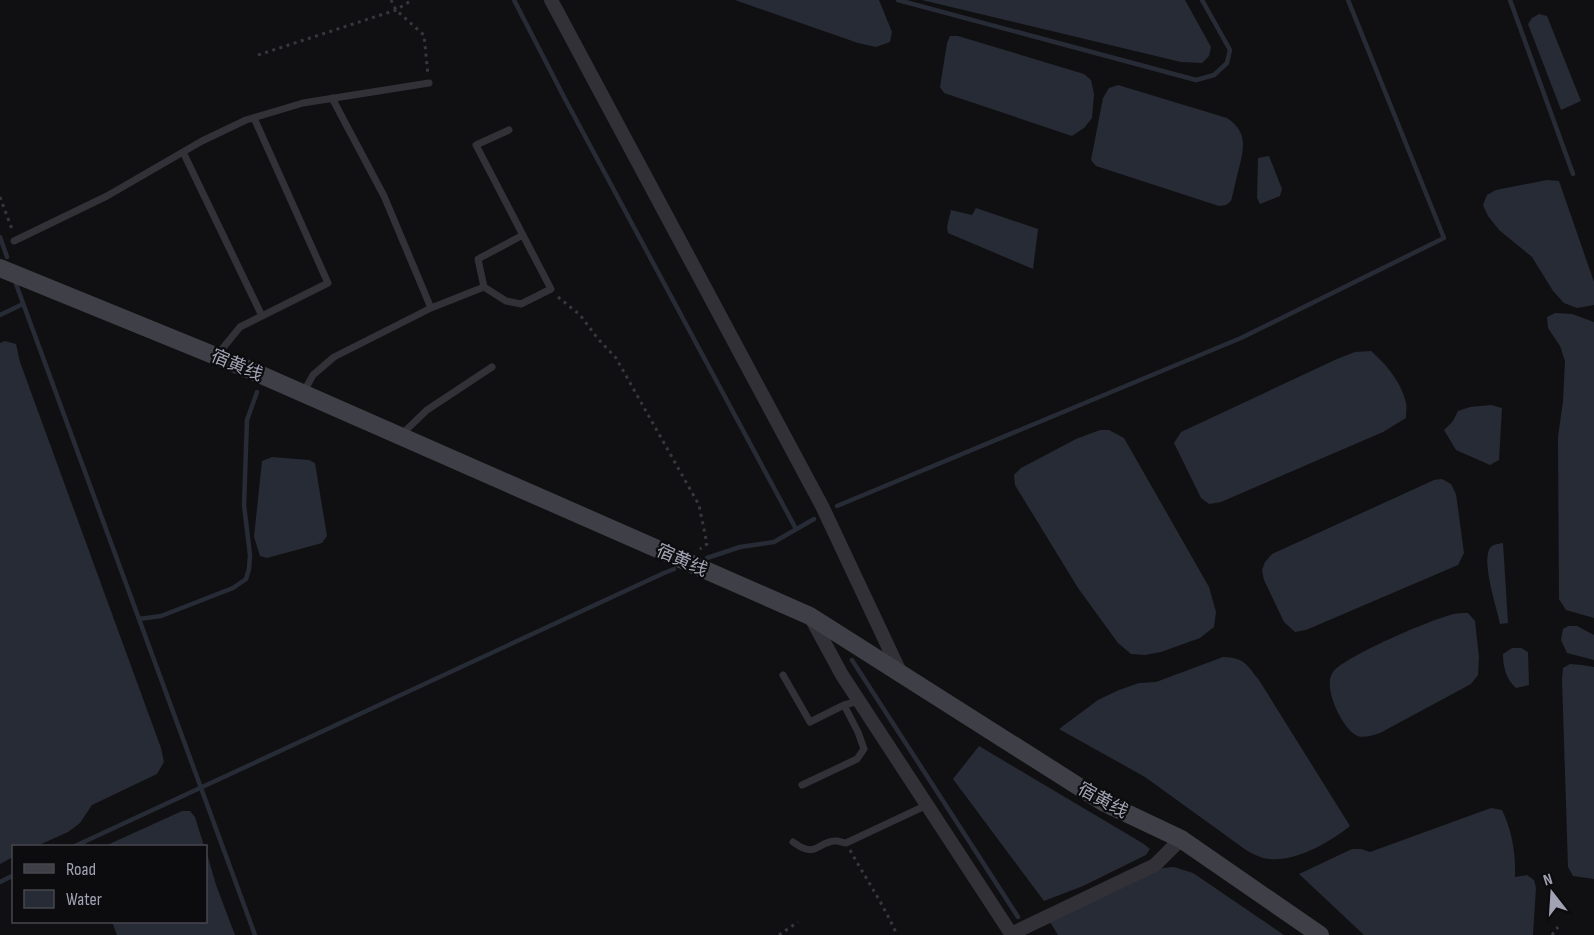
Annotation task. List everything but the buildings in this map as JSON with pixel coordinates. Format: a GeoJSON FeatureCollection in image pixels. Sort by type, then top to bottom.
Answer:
{"type":"FeatureCollection","features":[{"type":"Feature","properties":{"kind":"main road","name":"宿黄线"},"geometry":{"type":"LineString","coordinates":[[0,268],[303,393],[810,616],[1103,802],[1181,839],[1320,935]]}},
{"type":"Feature","properties":{"kind":"street"},"geometry":{"type":"LineString","coordinates":[[551,0],[822,506],[901,674]]}},
{"type":"Feature","properties":{"kind":"street"},"geometry":{"type":"LineString","coordinates":[[810,616],[842,675],[1011,935],[1155,865],[1181,839]]}},
{"type":"Feature","properties":{"kind":"lane"},"geometry":{"type":"LineString","coordinates":[[14,241],[107,196],[202,141],[254,118],[303,103],[429,83]]}},
{"type":"Feature","properties":{"kind":"lane"},"geometry":{"type":"LineString","coordinates":[[332,98],[384,196],[431,308]]}},
{"type":"Feature","properties":{"kind":"lane"},"geometry":{"type":"LineString","coordinates":[[216,356],[240,327],[328,283],[254,118]]}},
{"type":"Feature","properties":{"kind":"lane"},"geometry":{"type":"LineString","coordinates":[[508,130],[476,145],[523,235],[551,289],[521,304],[506,301],[484,287],[478,259],[523,235]]}},
{"type":"Feature","properties":{"kind":"lane"},"geometry":{"type":"LineString","coordinates":[[183,152],[262,316]]}},
{"type":"Feature","properties":{"kind":"lane"},"geometry":{"type":"LineString","coordinates":[[303,393],[313,375],[334,357],[431,308],[484,287]]}},
{"type":"Feature","properties":{"kind":"lane"},"geometry":{"type":"LineString","coordinates":[[400,436],[427,410],[492,367]]}},
{"type":"Feature","properties":{"kind":"lane"},"geometry":{"type":"LineString","coordinates":[[783,675],[810,722],[859,700]]}},
{"type":"Feature","properties":{"kind":"lane"},"geometry":{"type":"LineString","coordinates":[[802,785],[857,759],[864,749],[844,705]]}},
{"type":"Feature","properties":{"kind":"lane"},"geometry":{"type":"LineString","coordinates":[[794,842],[803,849],[815,849],[834,841],[846,843],[927,805]]}},
{"type":"Feature","properties":{"kind":"path"},"geometry":{"type":"LineString","coordinates":[[391,0],[396,10],[424,35],[429,83]]}},
{"type":"Feature","properties":{"kind":"path"},"geometry":{"type":"LineString","coordinates":[[258,55],[396,10],[412,0]]}},
{"type":"Feature","properties":{"kind":"path"},"geometry":{"type":"LineString","coordinates":[[551,289],[580,315],[615,358],[699,506],[707,544],[684,561]]}},
{"type":"Feature","properties":{"kind":"path"},"geometry":{"type":"LineString","coordinates":[[846,843],[877,895],[897,935]]}},
{"type":"Feature","properties":{"kind":"path"},"geometry":{"type":"LineString","coordinates":[[779,935],[798,922]]}},
{"type":"Feature","properties":{"kind":"path"},"geometry":{"type":"LineString","coordinates":[[1552,935],[1558,927]]}},
{"type":"Feature","properties":{"kind":"water"},"geometry":{"type":"Polygon","coordinates":[[[735,0],[879,0],[892,32],[890,42],[876,47],[858,43],[735,0]]]}},
{"type":"Feature","properties":{"kind":"water"},"geometry":{"type":"Polygon","coordinates":[[[922,0],[1185,0],[1211,47],[1209,56],[1202,63],[1181,62],[922,0]]]}},
{"type":"Feature","properties":{"kind":"water"},"geometry":{"type":"Polygon","coordinates":[[[1539,14],[1547,16],[1581,101],[1561,110],[1528,24],[1539,14]]]}},
{"type":"Feature","properties":{"kind":"water"},"geometry":{"type":"Polygon","coordinates":[[[950,36],[958,36],[1084,74],[1091,80],[1094,94],[1092,118],[1084,128],[1072,136],[944,93],[940,87],[950,36]]]}},
{"type":"Feature","properties":{"kind":"water"},"geometry":{"type":"Polygon","coordinates":[[[1118,85],[1227,118],[1234,123],[1241,135],[1243,147],[1231,201],[1219,206],[1096,166],[1091,160],[1103,98],[1109,88],[1118,85]]]}},
{"type":"Feature","properties":{"kind":"water"},"geometry":{"type":"Polygon","coordinates":[[[1269,156],[1282,189],[1280,196],[1260,204],[1257,198],[1258,158],[1269,156]]]}},
{"type":"Feature","properties":{"kind":"water"},"geometry":{"type":"Polygon","coordinates":[[[1547,180],[1559,181],[1594,282],[1594,305],[1577,308],[1564,303],[1553,291],[1532,257],[1499,230],[1483,205],[1487,195],[1496,190],[1547,180]]]}},
{"type":"Feature","properties":{"kind":"water"},"geometry":{"type":"Polygon","coordinates":[[[976,208],[1038,229],[1033,269],[948,233],[951,210],[972,215],[976,208]]]}},
{"type":"Feature","properties":{"kind":"water"},"geometry":{"type":"Polygon","coordinates":[[[1555,313],[1572,314],[1594,322],[1594,618],[1566,610],[1559,599],[1558,437],[1565,361],[1560,346],[1548,328],[1547,317],[1555,313]]]}},
{"type":"Feature","properties":{"kind":"water"},"geometry":{"type":"Polygon","coordinates":[[[5,341],[16,344],[20,362],[161,748],[164,762],[157,774],[92,805],[80,823],[68,832],[39,845],[12,845],[12,858],[0,864],[0,343],[5,341]]]}},
{"type":"Feature","properties":{"kind":"water"},"geometry":{"type":"Polygon","coordinates":[[[1371,351],[1388,368],[1401,388],[1406,405],[1406,418],[1383,432],[1221,502],[1209,504],[1201,498],[1174,443],[1181,432],[1337,359],[1355,352],[1371,351]]]}},
{"type":"Feature","properties":{"kind":"water"},"geometry":{"type":"Polygon","coordinates":[[[1491,405],[1502,408],[1499,460],[1490,465],[1456,450],[1444,430],[1453,421],[1458,411],[1491,405]]]}},
{"type":"Feature","properties":{"kind":"water"},"geometry":{"type":"Polygon","coordinates":[[[1100,430],[1109,430],[1124,438],[1209,587],[1216,612],[1214,627],[1200,638],[1161,652],[1145,655],[1131,654],[1118,643],[1078,588],[1015,485],[1014,475],[1021,468],[1076,439],[1100,430]]]}},
{"type":"Feature","properties":{"kind":"water"},"geometry":{"type":"Polygon","coordinates":[[[272,457],[309,460],[315,463],[327,536],[322,543],[267,558],[260,556],[254,537],[262,461],[272,457]]]}},
{"type":"Feature","properties":{"kind":"water"},"geometry":{"type":"Polygon","coordinates":[[[1442,479],[1451,484],[1456,494],[1464,553],[1458,565],[1306,630],[1295,632],[1284,622],[1264,580],[1262,570],[1272,554],[1434,480],[1442,479]]]}},
{"type":"Feature","properties":{"kind":"water"},"geometry":{"type":"Polygon","coordinates":[[[1503,543],[1508,623],[1500,624],[1487,564],[1490,548],[1503,543]]]}},
{"type":"Feature","properties":{"kind":"water"},"geometry":{"type":"Polygon","coordinates":[[[1468,613],[1475,621],[1479,657],[1478,675],[1471,684],[1380,733],[1367,737],[1354,734],[1334,705],[1330,686],[1333,672],[1354,657],[1409,630],[1443,617],[1468,613]]]}},
{"type":"Feature","properties":{"kind":"water"},"geometry":{"type":"Polygon","coordinates":[[[1568,626],[1577,626],[1594,635],[1594,660],[1567,653],[1561,640],[1563,629],[1568,626]]]}},
{"type":"Feature","properties":{"kind":"water"},"geometry":{"type":"Polygon","coordinates":[[[1512,648],[1521,648],[1528,652],[1529,685],[1516,688],[1507,677],[1503,654],[1512,648]]]}},
{"type":"Feature","properties":{"kind":"water"},"geometry":{"type":"Polygon","coordinates":[[[1223,657],[1241,660],[1259,680],[1350,826],[1309,851],[1274,859],[1254,854],[1145,777],[1059,729],[1098,700],[1119,690],[1139,683],[1156,682],[1223,657]]]}},
{"type":"Feature","properties":{"kind":"water"},"geometry":{"type":"Polygon","coordinates":[[[1570,664],[1594,667],[1594,879],[1573,876],[1568,867],[1562,679],[1563,668],[1570,664]]]}},
{"type":"Feature","properties":{"kind":"water"},"geometry":{"type":"Polygon","coordinates":[[[979,746],[1150,849],[1146,855],[1083,886],[1044,901],[953,779],[979,746]]]}},
{"type":"Feature","properties":{"kind":"water"},"geometry":{"type":"Polygon","coordinates":[[[1491,808],[1502,810],[1511,834],[1515,877],[1527,875],[1534,880],[1536,888],[1533,935],[1364,935],[1299,874],[1352,849],[1370,852],[1491,808]]]}},
{"type":"Feature","properties":{"kind":"water"},"geometry":{"type":"Polygon","coordinates":[[[182,811],[190,811],[195,817],[204,845],[107,845],[182,811]]]}},
{"type":"Feature","properties":{"kind":"water"},"geometry":{"type":"Polygon","coordinates":[[[207,854],[235,935],[117,935],[112,923],[207,923],[207,854]]]}},
{"type":"Feature","properties":{"kind":"water"},"geometry":{"type":"Polygon","coordinates":[[[1174,867],[1193,873],[1284,935],[1058,935],[1050,922],[1163,868],[1174,867]]]}},
{"type":"Feature","properties":{"kind":"waterway"},"geometry":{"type":"LineString","coordinates":[[514,0],[796,529]]}},
{"type":"Feature","properties":{"kind":"waterway"},"geometry":{"type":"LineString","coordinates":[[898,0],[1196,80],[1214,75],[1227,63],[1230,50],[1202,0]]}},
{"type":"Feature","properties":{"kind":"waterway"},"geometry":{"type":"LineString","coordinates":[[837,506],[1241,338],[1444,238],[1348,0]]}},
{"type":"Feature","properties":{"kind":"waterway"},"geometry":{"type":"LineString","coordinates":[[1510,0],[1573,174]]}},
{"type":"Feature","properties":{"kind":"waterway"},"geometry":{"type":"LineString","coordinates":[[0,237],[7,257]]}},
{"type":"Feature","properties":{"kind":"waterway"},"geometry":{"type":"LineString","coordinates":[[16,284],[255,935]]}},
{"type":"Feature","properties":{"kind":"waterway"},"geometry":{"type":"LineString","coordinates":[[0,315],[23,304]]}},
{"type":"Feature","properties":{"kind":"waterway"},"geometry":{"type":"LineString","coordinates":[[139,619],[161,616],[233,588],[246,579],[250,555],[244,505],[247,420],[257,392]]}},
{"type":"Feature","properties":{"kind":"waterway"},"geometry":{"type":"LineString","coordinates":[[707,558],[740,547],[774,542],[814,519]]}},
{"type":"Feature","properties":{"kind":"waterway"},"geometry":{"type":"LineString","coordinates":[[77,845],[674,569]]}},
{"type":"Feature","properties":{"kind":"waterway"},"geometry":{"type":"LineString","coordinates":[[852,660],[1018,917]]}},
{"type":"Feature","properties":{"kind":"waterway"},"geometry":{"type":"LineString","coordinates":[[0,882],[12,876]]}}]}
